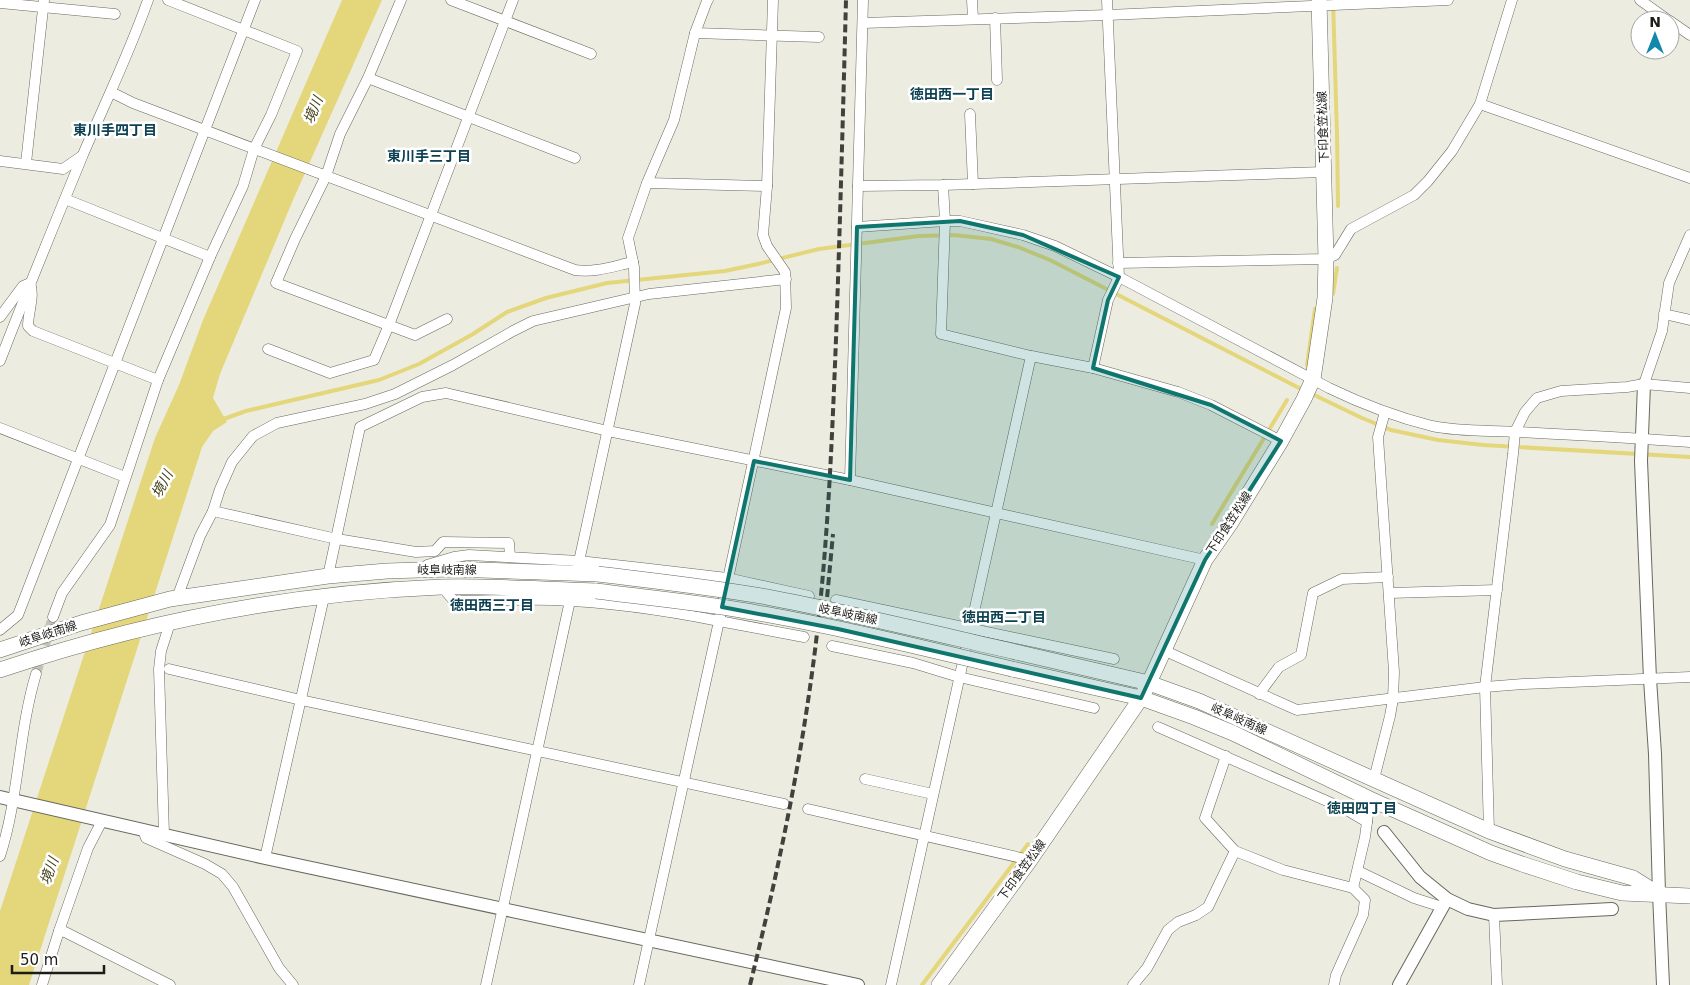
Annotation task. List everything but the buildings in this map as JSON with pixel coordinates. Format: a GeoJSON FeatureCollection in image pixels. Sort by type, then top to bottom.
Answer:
{"type":"FeatureCollection","features":[{"type":"Feature","properties":{"kind":"main road","name":"下印食笠松線"},"geometry":{"type":"LineString","coordinates":[[939,985],[1141,698],[1205,560],[1230,524],[1281,441],[1312,382],[1325,298],[1326,4]]}},
{"type":"Feature","properties":{"kind":"main road","name":"岐阜岐南線"},"geometry":{"type":"LineString","coordinates":[[0,650],[80,623],[174,598],[328,576],[411,570],[520,570],[598,574],[694,586],[767,597],[852,614],[1149,683],[1241,719],[1489,832],[1565,859],[1633,878],[1659,893]]}},
{"type":"Feature","properties":{"kind":"main road","name":"岐阜岐南線"},"geometry":{"type":"LineString","coordinates":[[0,670],[85,643],[165,624],[252,606],[379,591],[442,587],[521,588],[596,591],[696,603],[759,613],[838,629],[1141,698],[1233,733],[1370,799],[1491,853],[1577,882],[1622,893],[1659,893],[1690,896]]}},
{"type":"Feature","properties":{"kind":"street"},"geometry":{"type":"LineString","coordinates":[[0,361],[83,155],[133,42],[148,0]]}},
{"type":"Feature","properties":{"kind":"street"},"geometry":{"type":"LineString","coordinates":[[53,617],[62,593],[110,525],[158,380],[258,150],[298,52],[168,0]]}},
{"type":"Feature","properties":{"kind":"street"},"geometry":{"type":"LineString","coordinates":[[0,630],[18,615],[254,0]]}},
{"type":"Feature","properties":{"kind":"street"},"geometry":{"type":"LineString","coordinates":[[400,0],[368,78],[322,174],[276,283],[415,335],[448,319]]}},
{"type":"Feature","properties":{"kind":"street"},"geometry":{"type":"LineString","coordinates":[[451,0],[591,54]]}},
{"type":"Feature","properties":{"kind":"street"},"geometry":{"type":"LineString","coordinates":[[268,349],[330,373],[374,360],[432,215],[513,0]]}},
{"type":"Feature","properties":{"kind":"street"},"geometry":{"type":"LineString","coordinates":[[578,563],[608,431],[635,294],[634,264],[628,238],[647,183],[674,120],[694,32],[708,0]]}},
{"type":"Feature","properties":{"kind":"street"},"geometry":{"type":"LineString","coordinates":[[639,985],[786,308],[786,276],[767,246],[763,235],[767,186],[773,0]]}},
{"type":"Feature","properties":{"kind":"street"},"geometry":{"type":"LineString","coordinates":[[850,480],[863,0]]}},
{"type":"Feature","properties":{"kind":"street"},"geometry":{"type":"LineString","coordinates":[[972,0],[973,19]]}},
{"type":"Feature","properties":{"kind":"street"},"geometry":{"type":"LineString","coordinates":[[1093,368],[1108,300],[1118,280],[1108,0]]}},
{"type":"Feature","properties":{"kind":"street"},"geometry":{"type":"LineString","coordinates":[[863,23],[1108,15],[1448,0]]}},
{"type":"Feature","properties":{"kind":"street"},"geometry":{"type":"LineString","coordinates":[[1118,263],[1326,259],[1335,255],[1351,229],[1414,194],[1428,181],[1452,151],[1480,104],[1512,0]]}},
{"type":"Feature","properties":{"kind":"street"},"geometry":{"type":"LineString","coordinates":[[1640,0],[1654,10]]}},
{"type":"Feature","properties":{"kind":"street"},"geometry":{"type":"LineString","coordinates":[[0,3],[44,4],[115,14]]}},
{"type":"Feature","properties":{"kind":"street"},"geometry":{"type":"LineString","coordinates":[[26,163],[44,4]]}},
{"type":"Feature","properties":{"kind":"street"},"geometry":{"type":"LineString","coordinates":[[995,18],[997,80]]}},
{"type":"Feature","properties":{"kind":"street"},"geometry":{"type":"LineString","coordinates":[[694,32],[819,37]]}},
{"type":"Feature","properties":{"kind":"street"},"geometry":{"type":"LineString","coordinates":[[368,78],[575,158]]}},
{"type":"Feature","properties":{"kind":"street"},"geometry":{"type":"LineString","coordinates":[[111,92],[133,103],[575,270],[587,272],[634,264]]}},
{"type":"Feature","properties":{"kind":"street"},"geometry":{"type":"LineString","coordinates":[[1480,104],[1690,178]]}},
{"type":"Feature","properties":{"kind":"street"},"geometry":{"type":"LineString","coordinates":[[970,114],[973,184]]}},
{"type":"Feature","properties":{"kind":"street"},"geometry":{"type":"LineString","coordinates":[[0,161],[63,169],[83,155]]}},
{"type":"Feature","properties":{"kind":"street"},"geometry":{"type":"LineString","coordinates":[[858,186],[943,185],[1324,172]]}},
{"type":"Feature","properties":{"kind":"street"},"geometry":{"type":"LineString","coordinates":[[647,183],[767,186]]}},
{"type":"Feature","properties":{"kind":"street"},"geometry":{"type":"LineString","coordinates":[[943,185],[945,224],[941,334],[1031,356],[1093,368],[1178,392],[1212,405],[1281,441]]}},
{"type":"Feature","properties":{"kind":"street"},"geometry":{"type":"LineString","coordinates":[[65,199],[210,257]]}},
{"type":"Feature","properties":{"kind":"street"},"geometry":{"type":"LineString","coordinates":[[857,230],[960,222],[1023,235],[1054,246],[1312,382],[1384,415],[1433,426],[1467,431],[1514,435],[1690,442]]}},
{"type":"Feature","properties":{"kind":"street"},"geometry":{"type":"LineString","coordinates":[[1663,985],[1641,441],[1644,384],[1662,331],[1669,283],[1690,235]]}},
{"type":"Feature","properties":{"kind":"street"},"geometry":{"type":"LineString","coordinates":[[174,598],[200,536],[213,511],[232,462],[254,436],[277,423],[365,404],[395,394],[453,365],[512,331],[533,322],[635,294],[786,276]]}},
{"type":"Feature","properties":{"kind":"street"},"geometry":{"type":"LineString","coordinates":[[30,283],[33,290],[28,326],[33,331],[158,380]]}},
{"type":"Feature","properties":{"kind":"street"},"geometry":{"type":"LineString","coordinates":[[0,317],[23,286],[30,283]]}},
{"type":"Feature","properties":{"kind":"street"},"geometry":{"type":"LineString","coordinates":[[1664,314],[1690,320]]}},
{"type":"Feature","properties":{"kind":"street"},"geometry":{"type":"LineString","coordinates":[[891,985],[1031,356]]}},
{"type":"Feature","properties":{"kind":"street"},"geometry":{"type":"LineString","coordinates":[[1489,832],[1485,687],[1514,454],[1514,435],[1525,412],[1537,398],[1560,391],[1627,387],[1644,384],[1690,388]]}},
{"type":"Feature","properties":{"kind":"street"},"geometry":{"type":"LineString","coordinates":[[328,576],[360,427],[422,397],[446,393],[608,431],[850,480],[1205,560]]}},
{"type":"Feature","properties":{"kind":"street"},"geometry":{"type":"LineString","coordinates":[[1374,779],[1393,699],[1394,672],[1378,437],[1384,415]]}},
{"type":"Feature","properties":{"kind":"street"},"geometry":{"type":"LineString","coordinates":[[0,428],[125,477]]}},
{"type":"Feature","properties":{"kind":"street"},"geometry":{"type":"LineString","coordinates":[[213,511],[337,539],[416,552],[435,551],[443,542],[509,543],[510,557]]}},
{"type":"Feature","properties":{"kind":"street"},"geometry":{"type":"LineString","coordinates":[[411,570],[454,557],[469,555],[510,557],[727,578],[809,596]]}},
{"type":"Feature","properties":{"kind":"street"},"geometry":{"type":"LineString","coordinates":[[1259,694],[1279,668],[1301,655],[1313,592],[1342,578],[1388,577]]}},
{"type":"Feature","properties":{"kind":"street"},"geometry":{"type":"LineString","coordinates":[[442,587],[454,601],[571,599],[679,613],[804,637]]}},
{"type":"Feature","properties":{"kind":"street"},"geometry":{"type":"LineString","coordinates":[[1389,593],[1497,590]]}},
{"type":"Feature","properties":{"kind":"street"},"geometry":{"type":"LineString","coordinates":[[265,858],[324,597]]}},
{"type":"Feature","properties":{"kind":"street"},"geometry":{"type":"LineString","coordinates":[[486,985],[571,599]]}},
{"type":"Feature","properties":{"kind":"street"},"geometry":{"type":"LineString","coordinates":[[836,600],[1114,659]]}},
{"type":"Feature","properties":{"kind":"street"},"geometry":{"type":"LineString","coordinates":[[164,835],[159,669],[165,624]]}},
{"type":"Feature","properties":{"kind":"street"},"geometry":{"type":"LineString","coordinates":[[832,646],[913,662],[959,676],[1094,708]]}},
{"type":"Feature","properties":{"kind":"street"},"geometry":{"type":"LineString","coordinates":[[1163,650],[1297,710],[1485,687],[1690,677]]}},
{"type":"Feature","properties":{"kind":"street"},"geometry":{"type":"LineString","coordinates":[[169,669],[300,700],[784,804]]}},
{"type":"Feature","properties":{"kind":"street"},"geometry":{"type":"LineString","coordinates":[[0,856],[12,800],[28,700],[36,674]]}},
{"type":"Feature","properties":{"kind":"street"},"geometry":{"type":"LineString","coordinates":[[1158,727],[1345,809],[1367,822]]}},
{"type":"Feature","properties":{"kind":"street"},"geometry":{"type":"LineString","coordinates":[[1226,756],[1204,818],[1234,851],[1283,870],[1353,888],[1365,900],[1364,915],[1336,975],[1334,985]]}},
{"type":"Feature","properties":{"kind":"street"},"geometry":{"type":"LineString","coordinates":[[865,779],[933,794]]}},
{"type":"Feature","properties":{"kind":"street"},"geometry":{"type":"LineString","coordinates":[[1353,888],[1358,871],[1370,799]]}},
{"type":"Feature","properties":{"kind":"street"},"geometry":{"type":"LineString","coordinates":[[12,800],[265,858],[858,985]]}},
{"type":"Feature","properties":{"kind":"street"},"geometry":{"type":"LineString","coordinates":[[808,810],[1028,859]]}},
{"type":"Feature","properties":{"kind":"street"},"geometry":{"type":"LineString","coordinates":[[42,985],[98,820]]}},
{"type":"Feature","properties":{"kind":"street"},"geometry":{"type":"LineString","coordinates":[[143,830],[146,838],[206,864],[222,874],[233,887],[279,968],[293,985]]}},
{"type":"Feature","properties":{"kind":"street"},"geometry":{"type":"LineString","coordinates":[[1384,832],[1420,877],[1444,903]]}},
{"type":"Feature","properties":{"kind":"street"},"geometry":{"type":"LineString","coordinates":[[1133,985],[1147,968],[1168,930],[1178,922],[1196,915],[1208,907],[1234,851]]}},
{"type":"Feature","properties":{"kind":"street"},"geometry":{"type":"LineString","coordinates":[[1358,871],[1414,898],[1494,915],[1612,909]]}},
{"type":"Feature","properties":{"kind":"street"},"geometry":{"type":"LineString","coordinates":[[1399,985],[1444,903]]}},
{"type":"Feature","properties":{"kind":"street"},"geometry":{"type":"LineString","coordinates":[[1494,915],[1497,985]]}},
{"type":"Feature","properties":{"kind":"street"},"geometry":{"type":"LineString","coordinates":[[60,931],[170,985]]}},
{"type":"Feature","properties":{"kind":"highlighted area"},"geometry":{"type":"Polygon","coordinates":[[[960,221],[1023,235],[1119,277],[1108,300],[1093,368],[1211,405],[1281,441],[1205,560],[1141,698],[838,629],[722,607],[754,461],[850,480],[857,227],[960,221]]]}},
{"type":"Feature","properties":{"kind":"water","name":"境川"},"geometry":{"type":"Polygon","coordinates":[[[342,0],[382,0],[293,200],[220,374],[213,398],[227,422],[213,431],[202,447],[29,985],[0,985],[0,911],[155,438],[179,385],[203,320],[342,0]]]}},
{"type":"Feature","properties":{"kind":"waterway"},"geometry":{"type":"LineString","coordinates":[[1333,0],[1338,206]]}},
{"type":"Feature","properties":{"kind":"waterway"},"geometry":{"type":"LineString","coordinates":[[221,420],[246,411],[379,380],[419,364],[473,334],[507,312],[546,298],[607,283],[725,271],[819,249],[919,236],[954,235],[991,239],[1018,247],[1050,260],[1303,390]]}},
{"type":"Feature","properties":{"kind":"waterway"},"geometry":{"type":"LineString","coordinates":[[1333,294],[1337,268]]}},
{"type":"Feature","properties":{"kind":"waterway"},"geometry":{"type":"LineString","coordinates":[[1307,365],[1315,309]]}},
{"type":"Feature","properties":{"kind":"waterway"},"geometry":{"type":"LineString","coordinates":[[1310,393],[1391,430],[1438,440],[1483,445],[1690,457]]}},
{"type":"Feature","properties":{"kind":"waterway"},"geometry":{"type":"LineString","coordinates":[[1212,524],[1287,400]]}},
{"type":"Feature","properties":{"kind":"waterway"},"geometry":{"type":"LineString","coordinates":[[922,985],[1028,844]]}},
{"type":"Feature","properties":{"kind":"tunnel"},"geometry":{"type":"LineString","coordinates":[[36,674],[53,617]]}},
{"type":"Feature","properties":{"kind":"railway"},"geometry":{"type":"LineString","coordinates":[[750,985],[770,900],[804,729],[820,604],[827,528],[833,415],[846,0]]}},
{"type":"Feature","properties":{"kind":"railway"},"geometry":{"type":"LineString","coordinates":[[826,609],[833,534]]}},
{"type":"Feature","properties":{"kind":"district","name":"徳田西一丁目"},"geometry":{"type":"Point","coordinates":[952,94]}},
{"type":"Feature","properties":{"kind":"district","name":"東川手四丁目"},"geometry":{"type":"Point","coordinates":[115,130]}},
{"type":"Feature","properties":{"kind":"district","name":"東川手三丁目"},"geometry":{"type":"Point","coordinates":[429,156]}},
{"type":"Feature","properties":{"kind":"district","name":"徳田西三丁目"},"geometry":{"type":"Point","coordinates":[492,605]}},
{"type":"Feature","properties":{"kind":"district","name":"徳田西二丁目"},"geometry":{"type":"Point","coordinates":[1004,617]}},
{"type":"Feature","properties":{"kind":"district","name":"徳田四丁目"},"geometry":{"type":"Point","coordinates":[1362,808]}}]}
